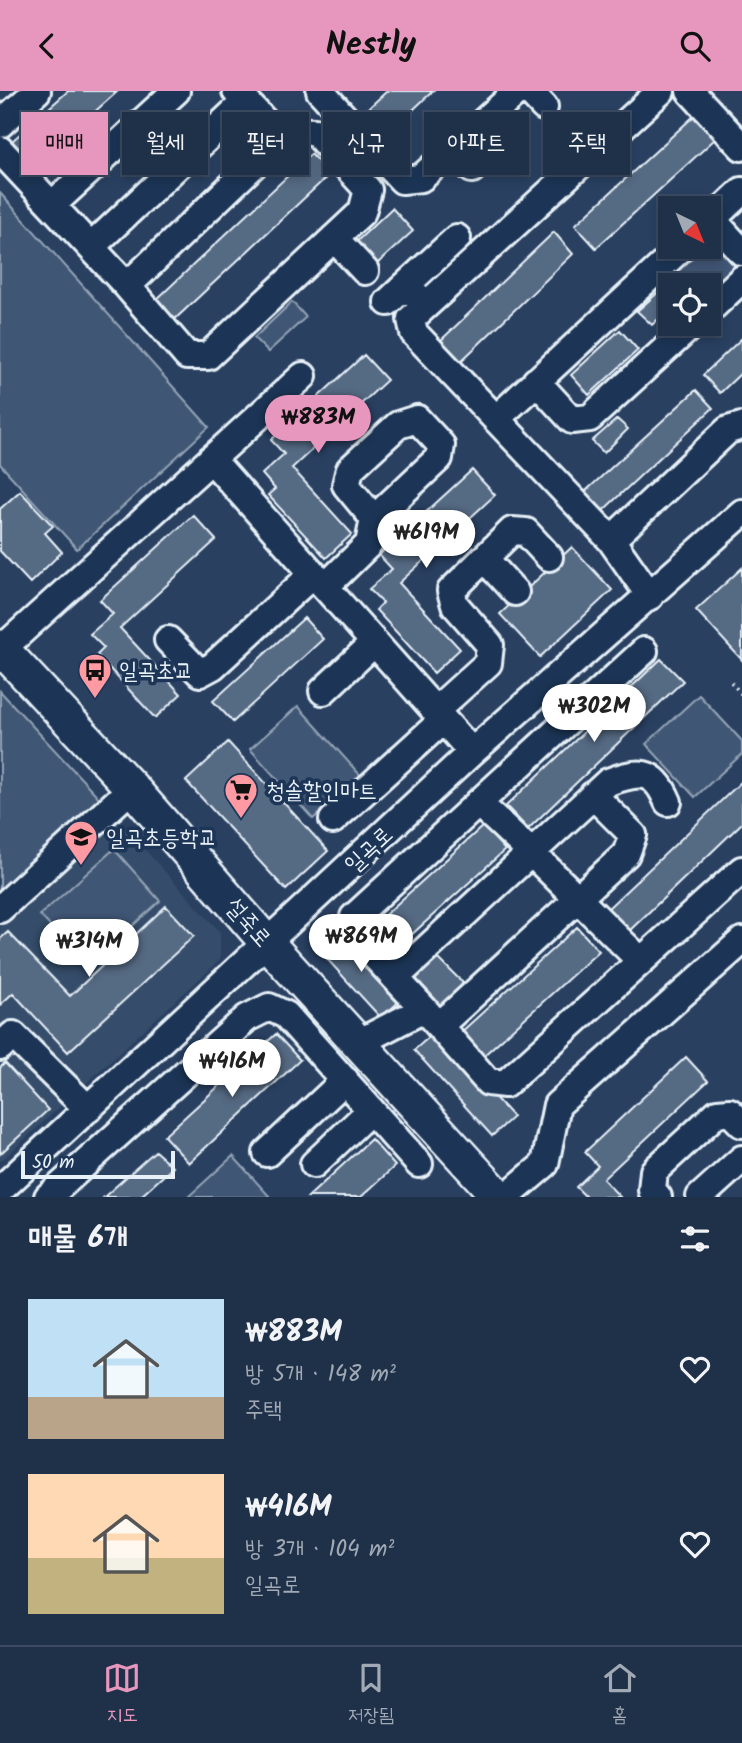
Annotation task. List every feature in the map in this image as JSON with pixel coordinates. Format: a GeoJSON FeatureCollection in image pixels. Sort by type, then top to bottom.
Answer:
{"type":"FeatureCollection","features":[{"type":"Feature","properties":{"kind":"main road","name":"설죽로"},"geometry":{"type":"LineString","coordinates":[[1,648],[132,788],[267,943],[499,1197]]}},
{"type":"Feature","properties":{"kind":"street"},"geometry":{"type":"LineString","coordinates":[[0,124],[37,91]]}},
{"type":"Feature","properties":{"kind":"street"},"geometry":{"type":"LineString","coordinates":[[52,205],[176,91]]}},
{"type":"Feature","properties":{"kind":"street"},"geometry":{"type":"LineString","coordinates":[[320,91],[402,180],[421,178],[424,175]]}},
{"type":"Feature","properties":{"kind":"street"},"geometry":{"type":"LineString","coordinates":[[495,112],[518,91]]}},
{"type":"Feature","properties":{"kind":"street"},"geometry":{"type":"LineString","coordinates":[[650,596],[611,540],[414,333],[411,319],[660,91]]}},
{"type":"Feature","properties":{"kind":"street"},"geometry":{"type":"LineString","coordinates":[[690,91],[742,148]]}},
{"type":"Feature","properties":{"kind":"street"},"geometry":{"type":"LineString","coordinates":[[91,247],[241,96],[256,112]]}},
{"type":"Feature","properties":{"kind":"street"},"geometry":{"type":"LineString","coordinates":[[0,150],[127,286],[187,356],[208,356],[362,212],[368,190],[315,132],[309,132]]}},
{"type":"Feature","properties":{"kind":"street"},"geometry":{"type":"LineString","coordinates":[[127,286],[243,175]]}},
{"type":"Feature","properties":{"kind":"street"},"geometry":{"type":"LineString","coordinates":[[721,211],[742,191]]}},
{"type":"Feature","properties":{"kind":"street"},"geometry":{"type":"LineString","coordinates":[[721,231],[742,252]]}},
{"type":"Feature","properties":{"kind":"street"},"geometry":{"type":"LineString","coordinates":[[334,238],[365,271]]}},
{"type":"Feature","properties":{"kind":"street"},"geometry":{"type":"LineString","coordinates":[[426,305],[397,294],[457,238]]}},
{"type":"Feature","properties":{"kind":"street"},"geometry":{"type":"LineString","coordinates":[[496,419],[669,259]]}},
{"type":"Feature","properties":{"kind":"street"},"geometry":{"type":"LineString","coordinates":[[721,299],[742,279]]}},
{"type":"Feature","properties":{"kind":"street"},"geometry":{"type":"LineString","coordinates":[[536,381],[572,420],[590,418],[681,336]]}},
{"type":"Feature","properties":{"kind":"street"},"geometry":{"type":"LineString","coordinates":[[1,648],[303,376]]}},
{"type":"Feature","properties":{"kind":"street"},"geometry":{"type":"LineString","coordinates":[[611,540],[728,430],[742,426]]}},
{"type":"Feature","properties":{"kind":"street"},"geometry":{"type":"LineString","coordinates":[[211,459],[472,752]]}},
{"type":"Feature","properties":{"kind":"street","name":"일곡로"},"geometry":{"type":"LineString","coordinates":[[0,1190],[472,752],[742,513]]}},
{"type":"Feature","properties":{"kind":"street"},"geometry":{"type":"LineString","coordinates":[[168,640],[200,673],[213,666],[369,544],[374,519]]}},
{"type":"Feature","properties":{"kind":"street"},"geometry":{"type":"LineString","coordinates":[[332,820],[439,716],[488,663],[490,645],[455,605],[451,591],[512,531],[526,532],[549,557]]}},
{"type":"Feature","properties":{"kind":"street"},"geometry":{"type":"LineString","coordinates":[[484,558],[515,592]]}},
{"type":"Feature","properties":{"kind":"street"},"geometry":{"type":"LineString","coordinates":[[323,691],[374,643]]}},
{"type":"Feature","properties":{"kind":"street"},"geometry":{"type":"LineString","coordinates":[[644,651],[354,917],[354,934],[488,1082],[505,1084],[742,870]]}},
{"type":"Feature","properties":{"kind":"street"},"geometry":{"type":"LineString","coordinates":[[395,978],[608,782],[633,773],[646,775],[661,785],[668,802]]}},
{"type":"Feature","properties":{"kind":"street"},"geometry":{"type":"LineString","coordinates":[[0,909],[132,788]]}},
{"type":"Feature","properties":{"kind":"street"},"geometry":{"type":"LineString","coordinates":[[358,1043],[431,1018],[626,854],[633,835],[593,795]]}},
{"type":"Feature","properties":{"kind":"street"},"geometry":{"type":"LineString","coordinates":[[478,803],[531,851],[641,961]]}},
{"type":"Feature","properties":{"kind":"street"},"geometry":{"type":"LineString","coordinates":[[506,1197],[545,1164],[557,1105],[742,941]]}},
{"type":"Feature","properties":{"kind":"street"},"geometry":{"type":"LineString","coordinates":[[48,1197],[247,1018],[269,1007],[286,1015],[419,1164]]}},
{"type":"Feature","properties":{"kind":"street"},"geometry":{"type":"LineString","coordinates":[[0,1047],[13,1035],[88,1109]]}},
{"type":"Feature","properties":{"kind":"street"},"geometry":{"type":"LineString","coordinates":[[267,1153],[345,1080]]}},
{"type":"Feature","properties":{"kind":"street"},"geometry":{"type":"LineString","coordinates":[[314,1164],[371,1110]]}},
{"type":"Feature","properties":{"kind":"street"},"geometry":{"type":"LineString","coordinates":[[657,1197],[652,1190],[654,1171],[716,1113],[730,1112],[742,1124]]}},
{"type":"Feature","properties":{"kind":"street"},"geometry":{"type":"LineString","coordinates":[[700,1197],[742,1159]]}},
{"type":"Feature","properties":{"kind":"path"},"geometry":{"type":"LineString","coordinates":[[731,682],[742,695]]}},
{"type":"Feature","properties":{"kind":"shaded area"},"geometry":{"type":"Polygon","coordinates":[[[0,193],[209,427],[77,549],[0,464],[0,193]]]}},
{"type":"Feature","properties":{"kind":"shaded area"},"geometry":{"type":"Polygon","coordinates":[[[721,244],[740,265],[721,283],[721,273],[664,273],[679,259],[721,259],[721,244]]]}},
{"type":"Feature","properties":{"kind":"shaded area"},"geometry":{"type":"Polygon","coordinates":[[[292,302],[306,317],[268,352],[254,338],[292,302]]]}},
{"type":"Feature","properties":{"kind":"shaded area","name":"일곡초등학교"},"geometry":{"type":"Polygon","coordinates":[[[0,691],[220,932],[220,960],[0,1162],[0,691]]]}},
{"type":"Feature","properties":{"kind":"shaded area"},"geometry":{"type":"Polygon","coordinates":[[[0,691],[103,802],[0,897],[0,691]]]}},
{"type":"Feature","properties":{"kind":"shaded area"},"geometry":{"type":"Polygon","coordinates":[[[699,695],[742,741],[742,754],[695,797],[646,744],[699,695]]]}},
{"type":"Feature","properties":{"kind":"shaded area"},"geometry":{"type":"Polygon","coordinates":[[[298,706],[361,776],[313,819],[250,749],[298,706]]]}},
{"type":"Feature","properties":{"kind":"shaded area"},"geometry":{"type":"Polygon","coordinates":[[[114,849],[160,901],[87,967],[40,915],[114,849]]]}},
{"type":"Feature","properties":{"kind":"shaded area"},"geometry":{"type":"Polygon","coordinates":[[[233,1156],[270,1197],[188,1197],[233,1156]]]}},
{"type":"Feature","properties":{"kind":"building"},"geometry":{"type":"Polygon","coordinates":[[[68,91],[118,91],[94,112],[44,112],[68,91]]]}},
{"type":"Feature","properties":{"kind":"building"},"geometry":{"type":"Polygon","coordinates":[[[387,91],[433,91],[410,113],[364,112],[387,91]]]}},
{"type":"Feature","properties":{"kind":"building"},"geometry":{"type":"Polygon","coordinates":[[[694,116],[715,139],[596,248],[575,225],[694,116]]]}},
{"type":"Feature","properties":{"kind":"building"},"geometry":{"type":"Polygon","coordinates":[[[21,133],[21,151],[12,141],[21,133]]]}},
{"type":"Feature","properties":{"kind":"building"},"geometry":{"type":"Polygon","coordinates":[[[311,154],[323,167],[323,175],[329,175],[174,320],[155,301],[289,175],[309,175],[311,154]]]}},
{"type":"Feature","properties":{"kind":"building"},"geometry":{"type":"Polygon","coordinates":[[[392,208],[413,231],[377,264],[356,242],[392,208]]]}},
{"type":"Feature","properties":{"kind":"building"},"geometry":{"type":"Polygon","coordinates":[[[554,232],[573,254],[457,365],[437,344],[554,232]]]}},
{"type":"Feature","properties":{"kind":"building"},"geometry":{"type":"Polygon","coordinates":[[[658,293],[658,319],[652,325],[637,311],[658,293]]]}},
{"type":"Feature","properties":{"kind":"building"},"geometry":{"type":"Polygon","coordinates":[[[620,330],[638,350],[589,395],[571,375],[620,330]]]}},
{"type":"Feature","properties":{"kind":"building"},"geometry":{"type":"Polygon","coordinates":[[[742,338],[742,372],[720,393],[703,375],[742,338]]]}},
{"type":"Feature","properties":{"kind":"building"},"geometry":{"type":"Polygon","coordinates":[[[364,355],[387,380],[292,468],[352,534],[326,558],[268,495],[275,489],[262,474],[284,454],[271,440],[364,355]]]}},
{"type":"Feature","properties":{"kind":"building"},"geometry":{"type":"Polygon","coordinates":[[[696,390],[713,408],[595,518],[577,499],[696,390]]]}},
{"type":"Feature","properties":{"kind":"building"},"geometry":{"type":"Polygon","coordinates":[[[617,419],[628,429],[604,453],[592,441],[617,419]]]}},
{"type":"Feature","properties":{"kind":"building"},"geometry":{"type":"Polygon","coordinates":[[[472,470],[495,495],[399,583],[460,649],[434,673],[376,610],[383,603],[369,589],[392,569],[379,555],[472,470]]]}},
{"type":"Feature","properties":{"kind":"building"},"geometry":{"type":"Polygon","coordinates":[[[20,491],[53,526],[45,533],[62,552],[30,583],[0,551],[0,509],[20,491]]]}},
{"type":"Feature","properties":{"kind":"building"},"geometry":{"type":"Polygon","coordinates":[[[193,515],[216,540],[120,628],[181,694],[155,718],[97,655],[104,648],[90,634],[113,614],[100,600],[193,515]]]}},
{"type":"Feature","properties":{"kind":"building"},"geometry":{"type":"Polygon","coordinates":[[[572,547],[612,590],[540,657],[500,614],[572,547]]]}},
{"type":"Feature","properties":{"kind":"building"},"geometry":{"type":"Polygon","coordinates":[[[742,568],[742,660],[696,610],[742,568]]]}},
{"type":"Feature","properties":{"kind":"building"},"geometry":{"type":"Polygon","coordinates":[[[304,618],[323,639],[233,722],[213,701],[304,618]]]}},
{"type":"Feature","properties":{"kind":"building"},"geometry":{"type":"Polygon","coordinates":[[[661,659],[683,681],[528,829],[506,806],[661,659]]]}},
{"type":"Feature","properties":{"kind":"building"},"geometry":{"type":"Polygon","coordinates":[[[228,742],[328,851],[286,890],[186,781],[228,742]]]}},
{"type":"Feature","properties":{"kind":"building"},"geometry":{"type":"Polygon","coordinates":[[[742,781],[742,823],[627,933],[605,911],[742,781]]]}},
{"type":"Feature","properties":{"kind":"building"},"geometry":{"type":"Polygon","coordinates":[[[483,826],[505,850],[388,956],[366,932],[483,826]]]}},
{"type":"Feature","properties":{"kind":"building"},"geometry":{"type":"Polygon","coordinates":[[[166,906],[194,936],[68,1052],[13,993],[0,1005],[0,939],[8,932],[70,996],[166,906]]]}},
{"type":"Feature","properties":{"kind":"building"},"geometry":{"type":"Polygon","coordinates":[[[577,927],[599,951],[482,1057],[460,1033],[577,927]]]}},
{"type":"Feature","properties":{"kind":"building"},"geometry":{"type":"Polygon","coordinates":[[[337,928],[402,999],[381,1018],[327,959],[329,935],[337,928]]]}},
{"type":"Feature","properties":{"kind":"building"},"geometry":{"type":"Polygon","coordinates":[[[438,958],[464,984],[440,1006],[414,979],[438,958]]]}},
{"type":"Feature","properties":{"kind":"building"},"geometry":{"type":"Polygon","coordinates":[[[435,1032],[513,1117],[492,1136],[414,1050],[435,1032]]]}},
{"type":"Feature","properties":{"kind":"building"},"geometry":{"type":"Polygon","coordinates":[[[276,1034],[300,1060],[189,1163],[164,1136],[276,1034]]]}},
{"type":"Feature","properties":{"kind":"building"},"geometry":{"type":"Polygon","coordinates":[[[686,1057],[708,1081],[603,1179],[620,1197],[586,1197],[576,1187],[598,1166],[585,1152],[686,1057]]]}},
{"type":"Feature","properties":{"kind":"building"},"geometry":{"type":"Polygon","coordinates":[[[5,1063],[48,1110],[0,1154],[0,1068],[5,1063]]]}},
{"type":"Feature","properties":{"kind":"building"},"geometry":{"type":"Polygon","coordinates":[[[371,1139],[395,1166],[361,1197],[308,1197],[371,1139]]]}},
{"type":"Feature","properties":{"kind":"building"},"geometry":{"type":"Polygon","coordinates":[[[155,1151],[173,1167],[140,1197],[104,1197],[155,1151]]]}},
{"type":"Feature","properties":{"kind":"place","name":"일곡초교"},"geometry":{"type":"Point","coordinates":[95,700]}},
{"type":"Feature","properties":{"kind":"place","name":"청솔할인마트"},"geometry":{"type":"Point","coordinates":[241,820]}},
{"type":"Feature","properties":{"kind":"place","name":"일곡초등학교"},"geometry":{"type":"Point","coordinates":[81,867]}}]}
